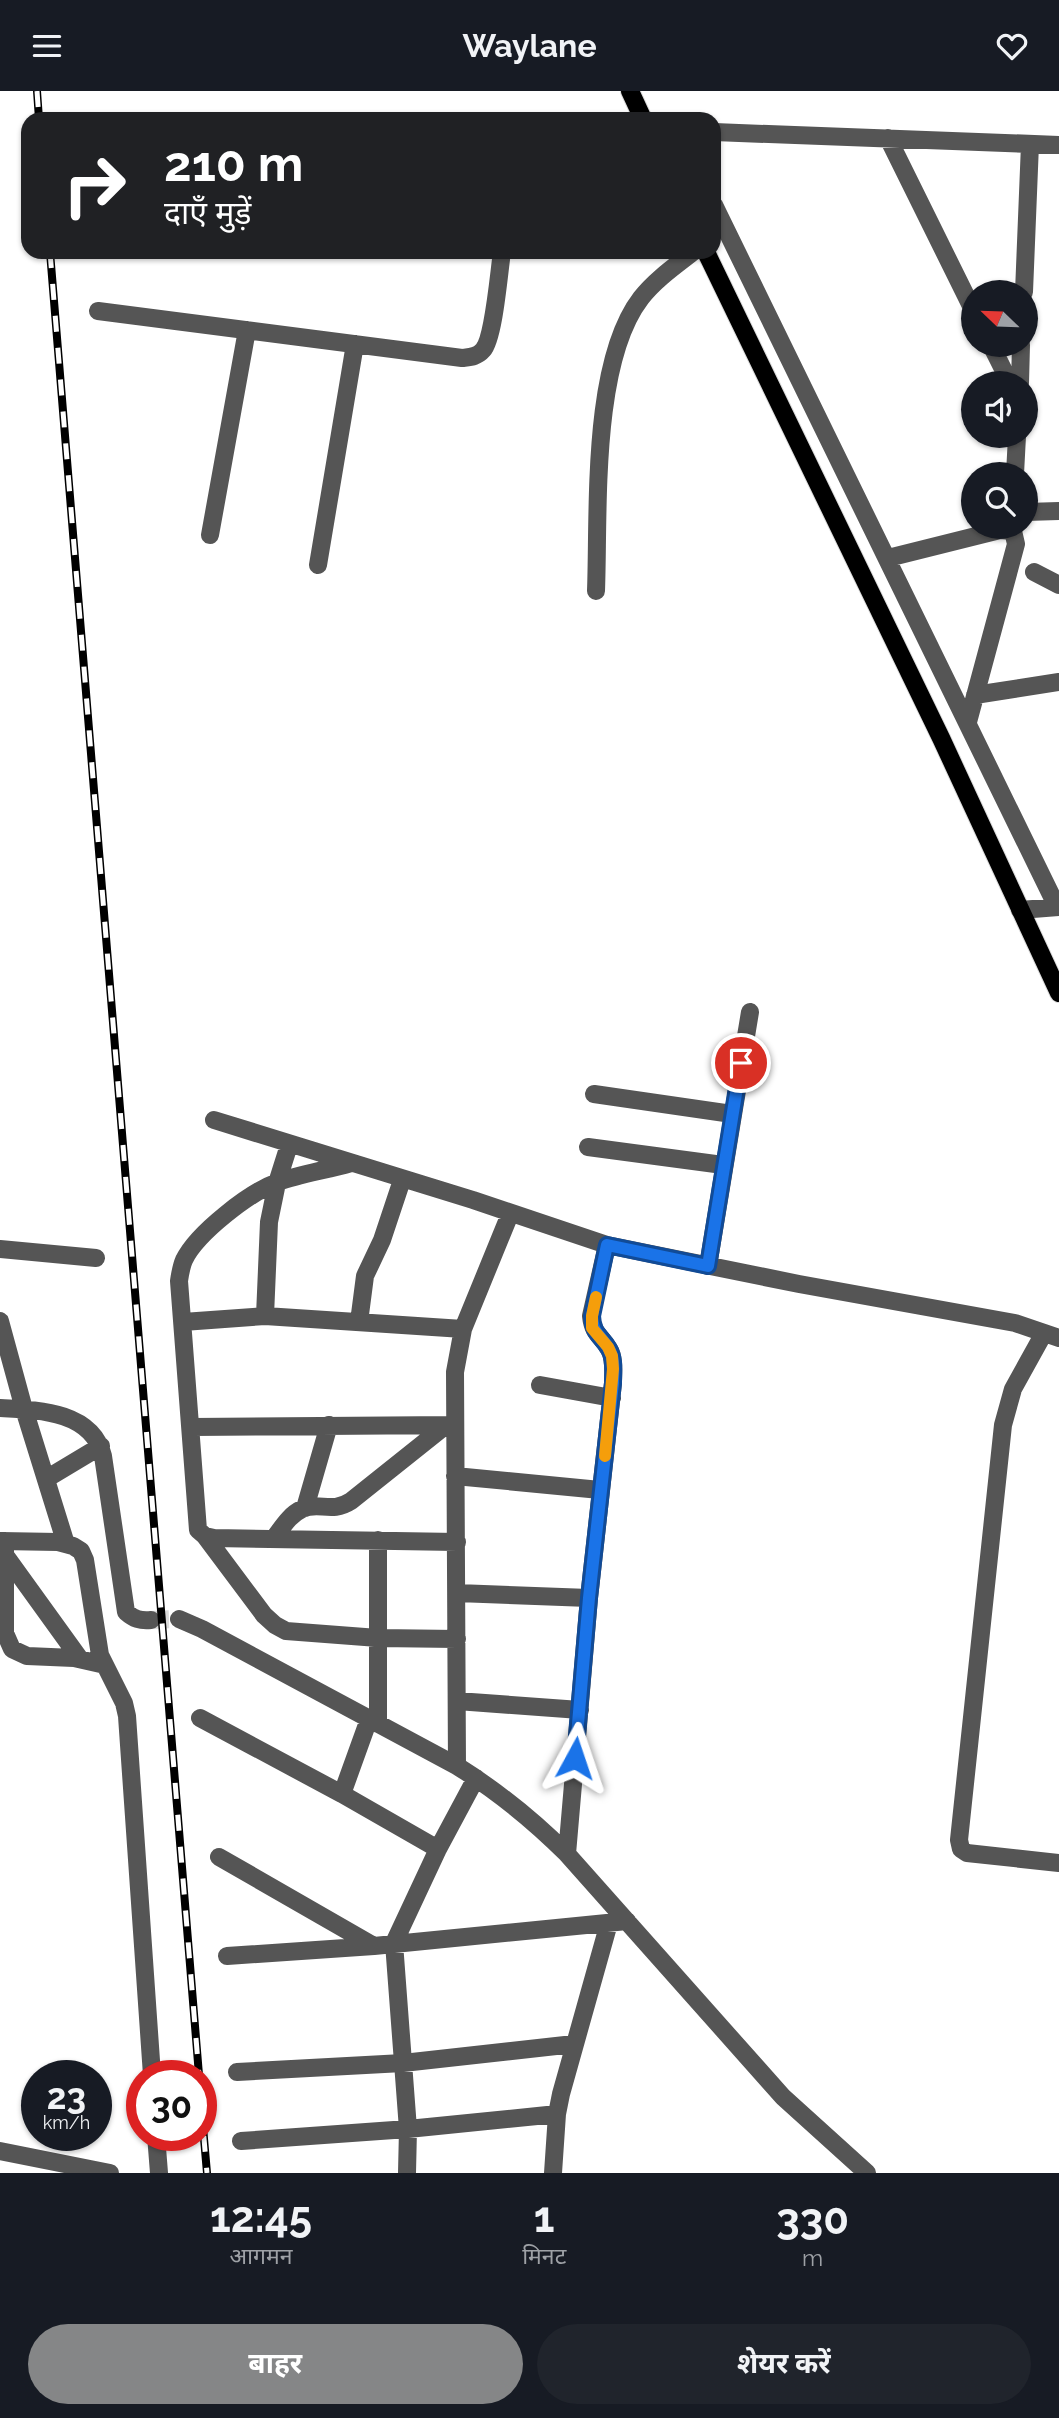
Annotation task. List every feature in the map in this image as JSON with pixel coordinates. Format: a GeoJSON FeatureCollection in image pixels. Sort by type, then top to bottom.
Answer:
{"type":"FeatureCollection","features":[{"type":"Feature","properties":{"kind":"main road"},"geometry":{"type":"LineString","coordinates":[[630,91],[640,112]]}},
{"type":"Feature","properties":{"kind":"main road"},"geometry":{"type":"LineString","coordinates":[[709,259],[935,725],[1059,993]]}},
{"type":"Feature","properties":{"kind":"street"},"geometry":{"type":"LineString","coordinates":[[721,132],[1059,145]]}},
{"type":"Feature","properties":{"kind":"street"},"geometry":{"type":"LineString","coordinates":[[888,138],[961,286]]}},
{"type":"Feature","properties":{"kind":"street"},"geometry":{"type":"LineString","coordinates":[[1024,280],[1030,144]]}},
{"type":"Feature","properties":{"kind":"street"},"geometry":{"type":"LineString","coordinates":[[721,219],[1058,907],[1020,910]]}},
{"type":"Feature","properties":{"kind":"street"},"geometry":{"type":"LineString","coordinates":[[98,311],[462,358],[475,356],[485,349],[490,333],[501,259]]}},
{"type":"Feature","properties":{"kind":"street"},"geometry":{"type":"LineString","coordinates":[[596,591],[601,443],[608,383],[630,316],[640,299],[685,259]]}},
{"type":"Feature","properties":{"kind":"street"},"geometry":{"type":"LineString","coordinates":[[210,535],[247,330]]}},
{"type":"Feature","properties":{"kind":"street"},"geometry":{"type":"LineString","coordinates":[[318,565],[355,344]]}},
{"type":"Feature","properties":{"kind":"street"},"geometry":{"type":"LineString","coordinates":[[1038,512],[1059,511]]}},
{"type":"Feature","properties":{"kind":"street"},"geometry":{"type":"LineString","coordinates":[[888,558],[964,539]]}},
{"type":"Feature","properties":{"kind":"street"},"geometry":{"type":"LineString","coordinates":[[968,722],[1016,544],[1015,539]]}},
{"type":"Feature","properties":{"kind":"street"},"geometry":{"type":"LineString","coordinates":[[1034,572],[1059,585]]}},
{"type":"Feature","properties":{"kind":"street"},"geometry":{"type":"LineString","coordinates":[[975,695],[1059,683]]}},
{"type":"Feature","properties":{"kind":"street"},"geometry":{"type":"LineString","coordinates":[[708,1266],[750,1012]]}},
{"type":"Feature","properties":{"kind":"street"},"geometry":{"type":"LineString","coordinates":[[594,1094],[732,1114]]}},
{"type":"Feature","properties":{"kind":"street"},"geometry":{"type":"LineString","coordinates":[[214,1121],[474,1200],[607,1245],[1015,1323],[1051,1336],[1013,1389],[1003,1425],[959,1840],[961,1849],[967,1853],[1059,1863]]}},
{"type":"Feature","properties":{"kind":"street"},"geometry":{"type":"LineString","coordinates":[[265,1316],[269,1222],[277,1182],[289,1145]]}},
{"type":"Feature","properties":{"kind":"street"},"geometry":{"type":"LineString","coordinates":[[588,1147],[723,1165]]}},
{"type":"Feature","properties":{"kind":"street"},"geometry":{"type":"LineString","coordinates":[[351,1163],[277,1182],[243,1201],[191,1248],[184,1261],[179,1281],[198,1530],[264,1615],[286,1631],[378,1639],[457,1639]]}},
{"type":"Feature","properties":{"kind":"street"},"geometry":{"type":"LineString","coordinates":[[359,1322],[365,1276],[382,1240],[402,1180]]}},
{"type":"Feature","properties":{"kind":"street"},"geometry":{"type":"LineString","coordinates":[[457,1766],[457,1542],[450,1425],[455,1372],[463,1329],[510,1214]]}},
{"type":"Feature","properties":{"kind":"street"},"geometry":{"type":"LineString","coordinates":[[567,1854],[589,1598],[611,1398],[612,1356],[592,1328],[592,1316],[607,1245]]}},
{"type":"Feature","properties":{"kind":"street"},"geometry":{"type":"LineString","coordinates":[[0,1249],[96,1258]]}},
{"type":"Feature","properties":{"kind":"street"},"geometry":{"type":"LineString","coordinates":[[183,1322],[265,1316],[463,1329]]}},
{"type":"Feature","properties":{"kind":"street"},"geometry":{"type":"LineString","coordinates":[[0,1321],[66,1544]]}},
{"type":"Feature","properties":{"kind":"street"},"geometry":{"type":"LineString","coordinates":[[540,1385],[611,1398]]}},
{"type":"Feature","properties":{"kind":"street"},"geometry":{"type":"LineString","coordinates":[[0,1408],[24,1409],[69,1418],[95,1435],[101,1446],[126,1612],[141,1621],[151,1620]]}},
{"type":"Feature","properties":{"kind":"street"},"geometry":{"type":"LineString","coordinates":[[274,1538],[289,1519],[305,1507],[329,1425]]}},
{"type":"Feature","properties":{"kind":"street"},"geometry":{"type":"LineString","coordinates":[[192,1427],[450,1425]]}},
{"type":"Feature","properties":{"kind":"street"},"geometry":{"type":"LineString","coordinates":[[305,1507],[334,1508],[345,1505],[450,1425]]}},
{"type":"Feature","properties":{"kind":"street"},"geometry":{"type":"LineString","coordinates":[[46,1479],[101,1446]]}},
{"type":"Feature","properties":{"kind":"street"},"geometry":{"type":"LineString","coordinates":[[455,1476],[600,1490]]}},
{"type":"Feature","properties":{"kind":"street"},"geometry":{"type":"LineString","coordinates":[[205,1536],[457,1542]]}},
{"type":"Feature","properties":{"kind":"street"},"geometry":{"type":"LineString","coordinates":[[342,1794],[373,1721],[378,1639],[378,1540]]}},
{"type":"Feature","properties":{"kind":"street"},"geometry":{"type":"LineString","coordinates":[[3,1546],[66,1544],[81,1551],[85,1560],[98,1643],[127,1716],[151,2060]]}},
{"type":"Feature","properties":{"kind":"street"},"geometry":{"type":"LineString","coordinates":[[3,1546],[5,1633],[12,1649],[27,1655],[80,1659],[105,1665]]}},
{"type":"Feature","properties":{"kind":"street"},"geometry":{"type":"LineString","coordinates":[[3,1546],[80,1659]]}},
{"type":"Feature","properties":{"kind":"street"},"geometry":{"type":"LineString","coordinates":[[457,1593],[589,1598]]}},
{"type":"Feature","properties":{"kind":"street"},"geometry":{"type":"LineString","coordinates":[[179,1619],[477,1778],[567,1854],[783,2097],[867,2173]]}},
{"type":"Feature","properties":{"kind":"street"},"geometry":{"type":"LineString","coordinates":[[457,1701],[580,1710]]}},
{"type":"Feature","properties":{"kind":"street"},"geometry":{"type":"LineString","coordinates":[[200,1718],[438,1849]]}},
{"type":"Feature","properties":{"kind":"street"},"geometry":{"type":"LineString","coordinates":[[407,2173],[408,2129],[394,1944],[438,1849],[477,1778]]}},
{"type":"Feature","properties":{"kind":"street"},"geometry":{"type":"LineString","coordinates":[[219,1857],[374,1946]]}},
{"type":"Feature","properties":{"kind":"street"},"geometry":{"type":"LineString","coordinates":[[227,1956],[374,1946],[627,1921]]}},
{"type":"Feature","properties":{"kind":"street"},"geometry":{"type":"LineString","coordinates":[[553,2173],[557,2114],[609,1923]]}},
{"type":"Feature","properties":{"kind":"street"},"geometry":{"type":"LineString","coordinates":[[237,2072],[403,2063],[574,2044]]}},
{"type":"Feature","properties":{"kind":"street"},"geometry":{"type":"LineString","coordinates":[[241,2141],[408,2129],[557,2114]]}},
{"type":"Feature","properties":{"kind":"street"},"geometry":{"type":"LineString","coordinates":[[0,2151],[41,2166],[110,2173]]}},
{"type":"Feature","properties":{"kind":"street"},"geometry":{"type":"LineString","coordinates":[[157,2151],[159,2173]]}},
{"type":"Feature","properties":{"kind":"tunnel"},"geometry":{"type":"LineString","coordinates":[[151,1620],[179,1619]]}},
{"type":"Feature","properties":{"kind":"railway"},"geometry":{"type":"LineString","coordinates":[[37,91],[38,112]]}},
{"type":"Feature","properties":{"kind":"railway"},"geometry":{"type":"LineString","coordinates":[[51,259],[198,2060]]}},
{"type":"Feature","properties":{"kind":"railway"},"geometry":{"type":"LineString","coordinates":[[205,2151],[207,2173]]}},
{"type":"Feature","properties":{"kind":"slow traffic"},"geometry":{"type":"LineString","coordinates":[[596,1297],[592,1328],[608,1347],[613,1369],[605,1456]]}},
{"type":"Feature","properties":{"kind":"route"},"geometry":{"type":"LineString","coordinates":[[575,1758],[589,1598],[613,1383],[612,1356],[592,1328],[592,1316],[607,1245],[708,1266],[741,1063]]}}]}
